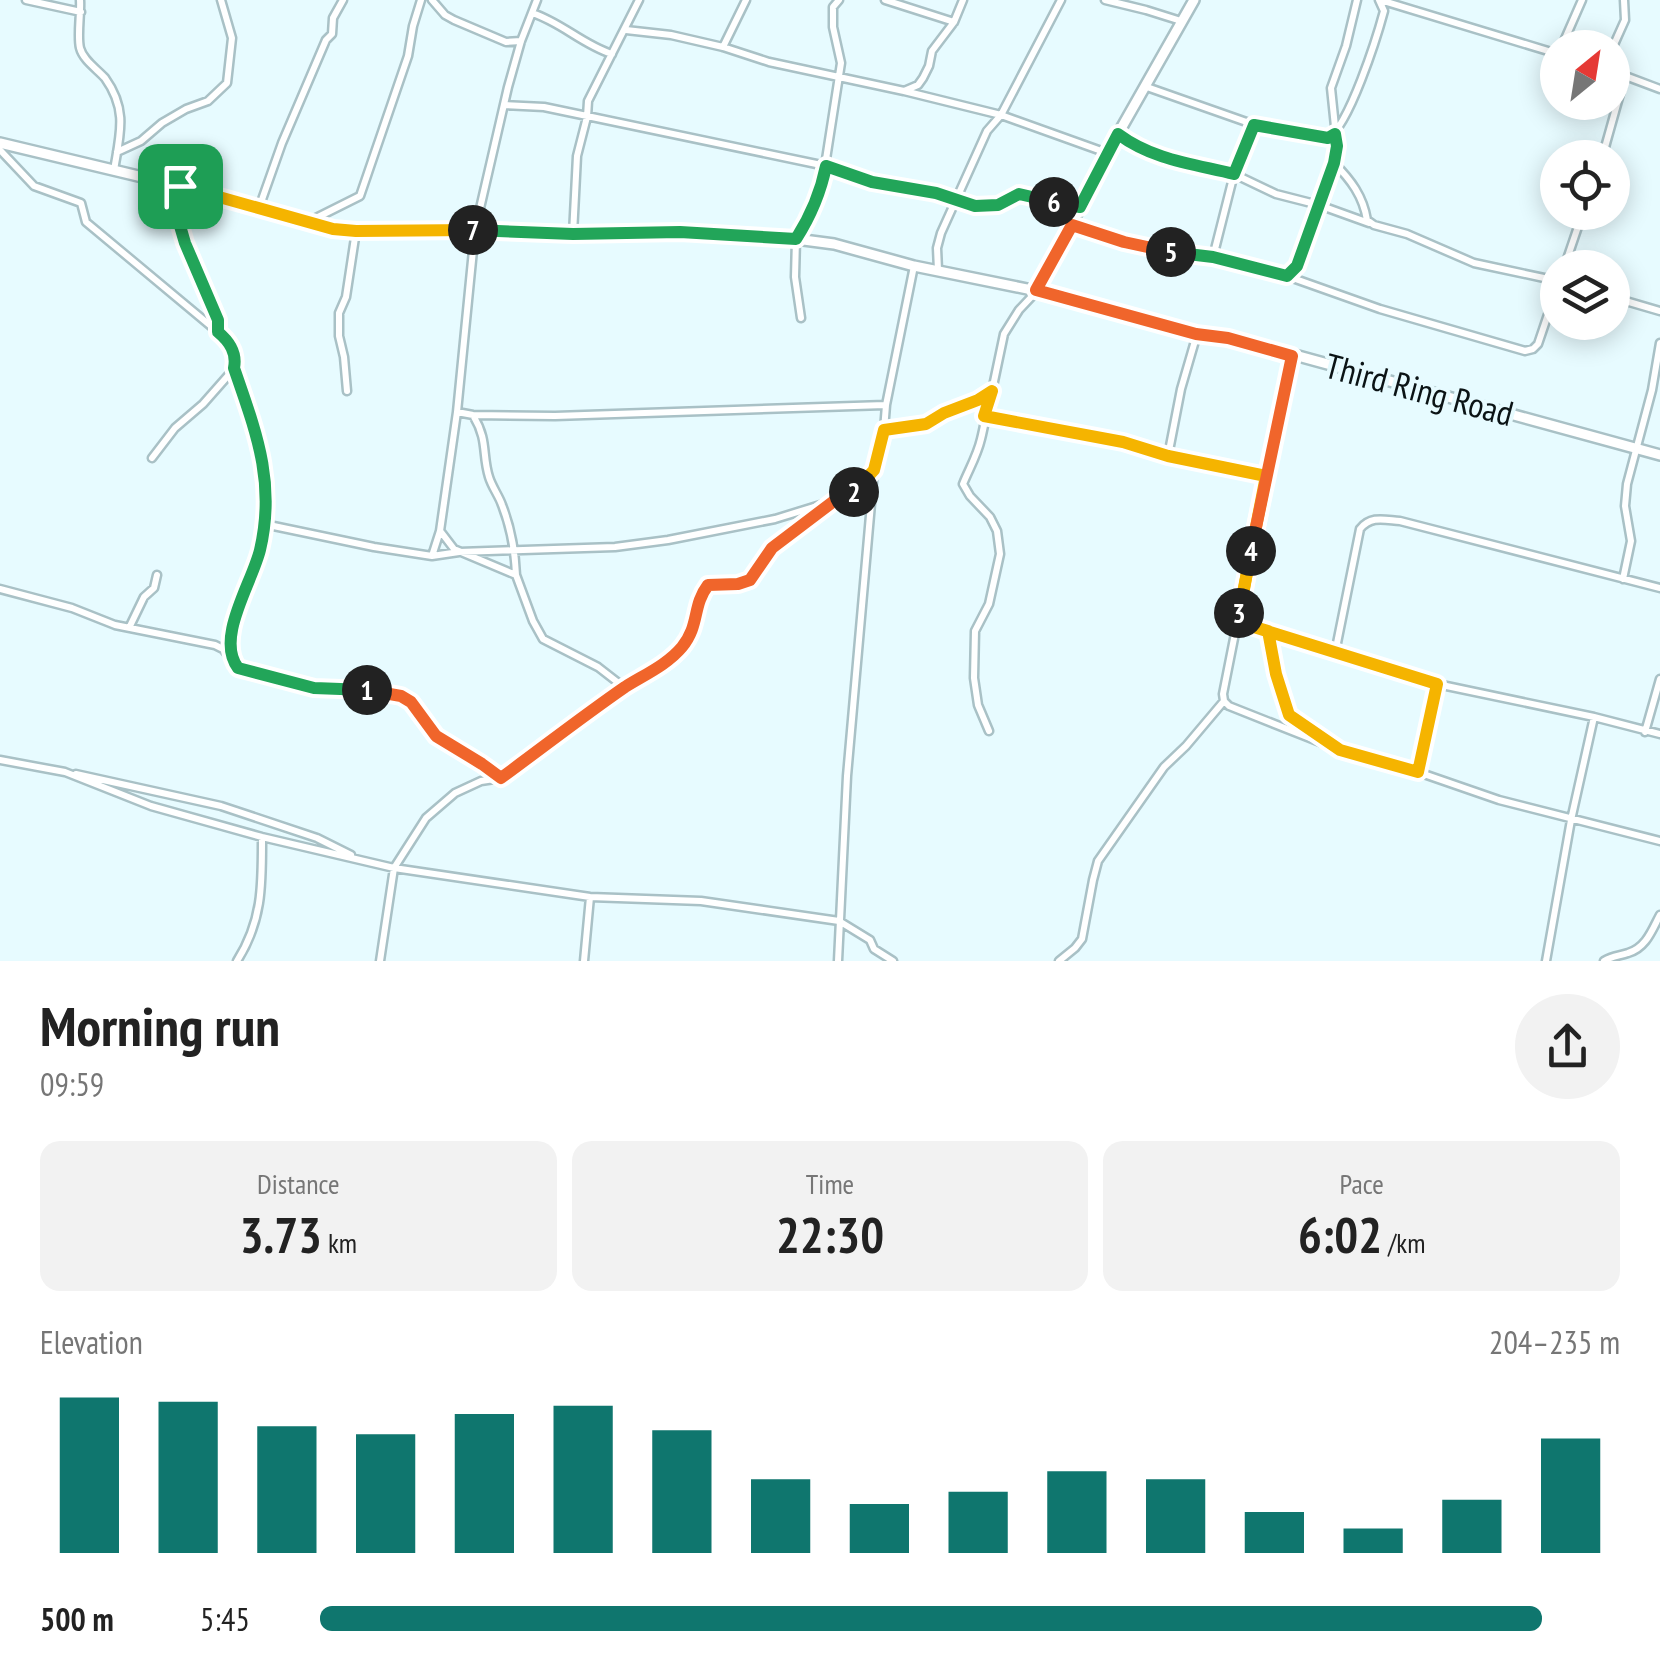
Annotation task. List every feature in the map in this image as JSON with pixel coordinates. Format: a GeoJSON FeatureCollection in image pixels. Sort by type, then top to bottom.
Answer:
{"type":"FeatureCollection","features":[{"type":"Feature","properties":{"kind":"street"},"geometry":{"type":"LineString","coordinates":[[26,0],[81,12]]}},
{"type":"Feature","properties":{"kind":"street"},"geometry":{"type":"LineString","coordinates":[[80,0],[80,48],[102,75],[118,104],[122,124],[114,170]]}},
{"type":"Feature","properties":{"kind":"street"},"geometry":{"type":"LineString","coordinates":[[117,152],[141,141],[186,109],[208,101],[227,83],[232,38],[221,0]]}},
{"type":"Feature","properties":{"kind":"street"},"geometry":{"type":"LineString","coordinates":[[259,208],[343,0]]}},
{"type":"Feature","properties":{"kind":"street"},"geometry":{"type":"LineString","coordinates":[[308,222],[360,196],[408,56],[421,0]]}},
{"type":"Feature","properties":{"kind":"street"},"geometry":{"type":"LineString","coordinates":[[432,0],[454,20],[506,42],[522,42]]}},
{"type":"Feature","properties":{"kind":"street"},"geometry":{"type":"LineString","coordinates":[[432,556],[440,531],[457,412],[475,230],[504,105],[537,0]]}},
{"type":"Feature","properties":{"kind":"street"},"geometry":{"type":"LineString","coordinates":[[573,234],[577,156],[591,92],[639,0]]}},
{"type":"Feature","properties":{"kind":"street"},"geometry":{"type":"LineString","coordinates":[[723,47],[746,0]]}},
{"type":"Feature","properties":{"kind":"street"},"geometry":{"type":"LineString","coordinates":[[801,318],[795,277],[796,239],[822,185],[826,166],[840,63],[833,27],[833,7],[839,0]]}},
{"type":"Feature","properties":{"kind":"street"},"geometry":{"type":"LineString","coordinates":[[885,0],[954,22]]}},
{"type":"Feature","properties":{"kind":"street"},"geometry":{"type":"LineString","coordinates":[[904,91],[923,78],[932,51],[954,22],[963,0]]}},
{"type":"Feature","properties":{"kind":"street"},"geometry":{"type":"LineString","coordinates":[[938,270],[937,248],[955,200],[987,131],[1001,114],[1061,0]]}},
{"type":"Feature","properties":{"kind":"street"},"geometry":{"type":"LineString","coordinates":[[1105,0],[1182,21]]}},
{"type":"Feature","properties":{"kind":"street"},"geometry":{"type":"LineString","coordinates":[[988,731],[978,706],[974,678],[974,631],[989,604],[1000,554],[998,531],[963,484],[981,439],[1004,334],[1036,290],[1194,0]]}},
{"type":"Feature","properties":{"kind":"street"},"geometry":{"type":"LineString","coordinates":[[1287,276],[1297,266],[1334,163],[1337,146],[1331,88],[1357,0]]}},
{"type":"Feature","properties":{"kind":"street"},"geometry":{"type":"LineString","coordinates":[[1144,86],[1254,125],[1328,138],[1348,113],[1378,32],[1384,11],[1379,0]]}},
{"type":"Feature","properties":{"kind":"street"},"geometry":{"type":"LineString","coordinates":[[1379,0],[1540,46]]}},
{"type":"Feature","properties":{"kind":"street"},"geometry":{"type":"LineString","coordinates":[[1568,30],[1582,0]]}},
{"type":"Feature","properties":{"kind":"street"},"geometry":{"type":"LineString","coordinates":[[1621,30],[1626,20],[1624,0]]}},
{"type":"Feature","properties":{"kind":"street"},"geometry":{"type":"LineString","coordinates":[[532,13],[612,54]]}},
{"type":"Feature","properties":{"kind":"street"},"geometry":{"type":"LineString","coordinates":[[626,30],[671,35],[769,62],[1001,114],[1107,154]]}},
{"type":"Feature","properties":{"kind":"street"},"geometry":{"type":"LineString","coordinates":[[1630,78],[1660,89]]}},
{"type":"Feature","properties":{"kind":"street"},"geometry":{"type":"LineString","coordinates":[[504,105],[544,107],[826,166],[872,182],[936,193],[975,206],[998,205],[1019,194],[1080,207]]}},
{"type":"Feature","properties":{"kind":"street"},"geometry":{"type":"LineString","coordinates":[[1213,257],[1234,174],[1254,125]]}},
{"type":"Feature","properties":{"kind":"street"},"geometry":{"type":"LineString","coordinates":[[1118,134],[1154,155],[1234,174],[1276,194],[1407,234],[1474,263],[1540,280]]}},
{"type":"Feature","properties":{"kind":"street"},"geometry":{"type":"LineString","coordinates":[[0,147],[34,186],[81,203],[86,222],[233,348],[234,368],[262,452],[266,478],[259,554],[231,632],[231,658]]}},
{"type":"Feature","properties":{"kind":"street","name":"Third Ring Road"},"geometry":{"type":"LineString","coordinates":[[0,147],[180,186],[333,229],[680,232],[834,244],[914,266],[1036,290],[1196,334],[1228,338],[1660,455]]}},
{"type":"Feature","properties":{"kind":"street"},"geometry":{"type":"LineString","coordinates":[[1334,163],[1352,182],[1365,207],[1366,220],[1374,225]]}},
{"type":"Feature","properties":{"kind":"street"},"geometry":{"type":"LineString","coordinates":[[180,186],[178,219],[218,320],[218,332]]}},
{"type":"Feature","properties":{"kind":"street"},"geometry":{"type":"LineString","coordinates":[[1072,225],[1166,252],[1213,257],[1287,276],[1380,309],[1526,351],[1533,349],[1540,338]]}},
{"type":"Feature","properties":{"kind":"street"},"geometry":{"type":"LineString","coordinates":[[347,391],[339,313],[346,297],[356,231]]}},
{"type":"Feature","properties":{"kind":"street"},"geometry":{"type":"LineString","coordinates":[[838,961],[847,776],[874,470],[914,266]]}},
{"type":"Feature","properties":{"kind":"street"},"geometry":{"type":"LineString","coordinates":[[1297,266],[1304,284]]}},
{"type":"Feature","properties":{"kind":"street"},"geometry":{"type":"LineString","coordinates":[[1630,302],[1660,311]]}},
{"type":"Feature","properties":{"kind":"street"},"geometry":{"type":"LineString","coordinates":[[1168,456],[1196,334]]}},
{"type":"Feature","properties":{"kind":"street"},"geometry":{"type":"LineString","coordinates":[[1623,579],[1631,540],[1627,484],[1656,390],[1660,343]]}},
{"type":"Feature","properties":{"kind":"street"},"geometry":{"type":"LineString","coordinates":[[1292,356],[1224,701],[1340,750],[1499,800],[1660,841]]}},
{"type":"Feature","properties":{"kind":"street"},"geometry":{"type":"LineString","coordinates":[[152,458],[175,428],[234,368]]}},
{"type":"Feature","properties":{"kind":"street"},"geometry":{"type":"LineString","coordinates":[[884,430],[926,424],[992,391]]}},
{"type":"Feature","properties":{"kind":"street"},"geometry":{"type":"LineString","coordinates":[[457,412],[473,416],[599,416],[886,406]]}},
{"type":"Feature","properties":{"kind":"street"},"geometry":{"type":"LineString","coordinates":[[473,416],[480,427],[488,476],[503,506],[516,574],[543,639],[598,668],[625,688]]}},
{"type":"Feature","properties":{"kind":"street"},"geometry":{"type":"LineString","coordinates":[[984,416],[1123,442],[1168,456],[1266,476]]}},
{"type":"Feature","properties":{"kind":"street"},"geometry":{"type":"LineString","coordinates":[[264,524],[432,556],[615,547],[775,519],[852,494],[874,470]]}},
{"type":"Feature","properties":{"kind":"street"},"geometry":{"type":"LineString","coordinates":[[380,961],[394,868],[426,818],[456,793],[481,781],[501,778],[670,659],[696,622],[697,604],[708,585],[750,580],[772,548],[834,501]]}},
{"type":"Feature","properties":{"kind":"street"},"geometry":{"type":"LineString","coordinates":[[1334,653],[1360,529],[1372,519],[1400,521],[1660,588]]}},
{"type":"Feature","properties":{"kind":"street"},"geometry":{"type":"LineString","coordinates":[[440,531],[454,549],[516,574]]}},
{"type":"Feature","properties":{"kind":"street"},"geometry":{"type":"LineString","coordinates":[[130,626],[144,597],[154,588],[157,575]]}},
{"type":"Feature","properties":{"kind":"street"},"geometry":{"type":"LineString","coordinates":[[0,589],[72,608],[115,625],[215,645],[238,668],[314,688],[401,696],[420,711],[436,736],[501,778]]}},
{"type":"Feature","properties":{"kind":"street"},"geometry":{"type":"LineString","coordinates":[[1238,622],[1437,684],[1660,734]]}},
{"type":"Feature","properties":{"kind":"street"},"geometry":{"type":"LineString","coordinates":[[1268,631],[1289,715],[1340,750]]}},
{"type":"Feature","properties":{"kind":"street"},"geometry":{"type":"LineString","coordinates":[[1645,732],[1660,679]]}},
{"type":"Feature","properties":{"kind":"street"},"geometry":{"type":"LineString","coordinates":[[1418,772],[1437,684]]}},
{"type":"Feature","properties":{"kind":"street"},"geometry":{"type":"LineString","coordinates":[[1059,961],[1082,939],[1098,861],[1164,767],[1224,701]]}},
{"type":"Feature","properties":{"kind":"street"},"geometry":{"type":"LineString","coordinates":[[1546,961],[1594,717]]}},
{"type":"Feature","properties":{"kind":"street"},"geometry":{"type":"LineString","coordinates":[[0,760],[221,806],[317,838],[361,860]]}},
{"type":"Feature","properties":{"kind":"street"},"geometry":{"type":"LineString","coordinates":[[65,772],[151,806],[262,838],[394,868],[590,897],[701,901],[839,922],[870,940],[874,950],[893,961]]}},
{"type":"Feature","properties":{"kind":"street"},"geometry":{"type":"LineString","coordinates":[[237,961],[248,944],[261,900],[262,838]]}},
{"type":"Feature","properties":{"kind":"street"},"geometry":{"type":"LineString","coordinates":[[584,961],[590,897]]}},
{"type":"Feature","properties":{"kind":"street"},"geometry":{"type":"LineString","coordinates":[[1604,961],[1634,952],[1648,940],[1660,914]]}},
{"type":"Feature","properties":{"kind":"route"},"geometry":{"type":"LineString","coordinates":[[180,186],[178,219],[185,243],[218,320],[218,332],[233,348],[234,368],[262,452],[266,478],[259,554],[231,632],[231,658],[238,668],[314,688],[401,696],[420,711],[436,736],[501,778],[670,659],[696,622],[697,604],[708,585],[750,580],[772,548],[834,501],[852,494],[874,470],[884,430],[926,424],[992,391],[984,416],[1123,442],[1168,456],[1266,476],[1238,622],[1268,631],[1289,715],[1340,750],[1418,772],[1437,684],[1334,653],[1268,631],[1238,622],[1292,356],[1036,290],[1072,225],[1166,252],[1213,257],[1287,276],[1297,266],[1334,163],[1335,134],[1328,138],[1254,125],[1234,174],[1154,155],[1118,134],[1080,207],[1019,194],[998,205],[975,206],[936,193],[872,182],[826,166],[822,185],[796,239],[680,232],[356,231],[333,229],[180,186]]}}]}
